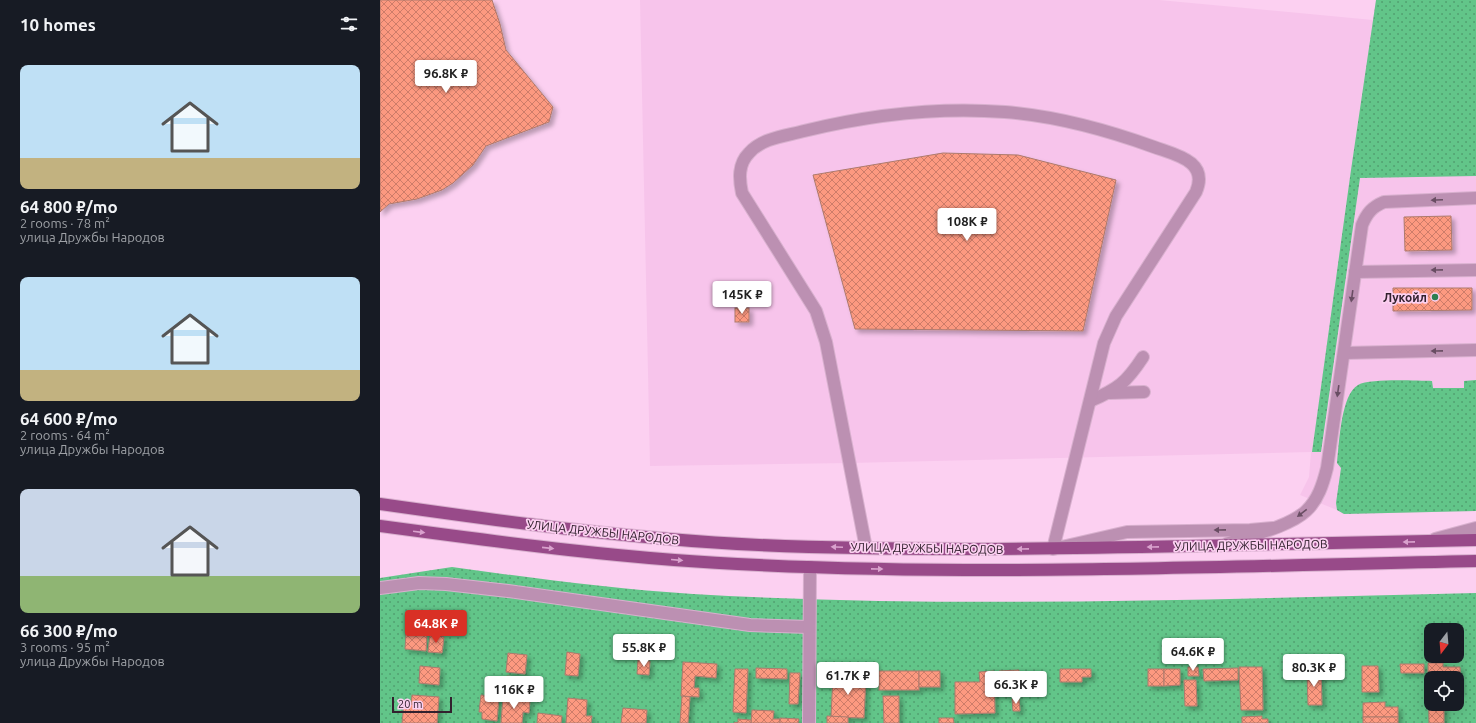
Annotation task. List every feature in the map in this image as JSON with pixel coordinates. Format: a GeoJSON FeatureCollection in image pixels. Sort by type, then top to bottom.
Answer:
{"type":"FeatureCollection","features":[{"type":"Feature","properties":{"kind":"main road","name":"УЛИЦА ДРУЖБЫ НАРОДОВ"},"geometry":{"type":"LineString","coordinates":[[380,504],[539,526],[623,535],[760,545],[866,548],[1053,549],[1476,540]]}},
{"type":"Feature","properties":{"kind":"main road","name":"УЛИЦА ДРУЖБЫ НАРОДОВ"},"geometry":{"type":"LineString","coordinates":[[380,526],[536,546],[613,554],[719,563],[810,567],[932,570],[1018,570],[1476,561]]}},
{"type":"Feature","properties":{"kind":"lane"},"geometry":{"type":"LineString","coordinates":[[866,548],[826,342],[816,311],[742,193],[739,181],[743,161],[757,146],[769,140],[826,125],[871,118],[932,112],[1006,112],[1048,118],[1087,126],[1186,158],[1195,166],[1199,175],[1199,185],[1196,192],[1116,316],[1104,343],[1053,549],[1127,532],[1250,530],[1273,528]]}},
{"type":"Feature","properties":{"kind":"lane"},"geometry":{"type":"LineString","coordinates":[[1222,545],[1294,520],[1306,512],[1321,489],[1327,468],[1362,225],[1366,215],[1374,206],[1384,202],[1476,198]]}},
{"type":"Feature","properties":{"kind":"lane"},"geometry":{"type":"LineString","coordinates":[[1355,272],[1476,270]]}},
{"type":"Feature","properties":{"kind":"lane"},"geometry":{"type":"LineString","coordinates":[[1344,353],[1476,350]]}},
{"type":"Feature","properties":{"kind":"lane"},"geometry":{"type":"LineString","coordinates":[[1090,401],[1110,393],[1123,383],[1143,357]]}},
{"type":"Feature","properties":{"kind":"lane"},"geometry":{"type":"LineString","coordinates":[[1110,393],[1144,392]]}},
{"type":"Feature","properties":{"kind":"lane"},"geometry":{"type":"LineString","coordinates":[[1426,541],[1476,528]]}},
{"type":"Feature","properties":{"kind":"lane"},"geometry":{"type":"LineString","coordinates":[[809,723],[810,567]]}},
{"type":"Feature","properties":{"kind":"lane"},"geometry":{"type":"LineString","coordinates":[[380,588],[419,583],[446,584],[508,591],[750,625],[809,627]]}},
{"type":"Feature","properties":{"kind":"shaded area"},"geometry":{"type":"Polygon","coordinates":[[[640,0],[1159,0],[1373,20],[1376,0],[1476,0],[1476,511],[1344,514],[1300,495],[1309,477],[1311,452],[850,463],[650,466],[640,0]]]}},
{"type":"Feature","properties":{"kind":"green space"},"geometry":{"type":"Polygon","coordinates":[[[1376,0],[1476,0],[1476,176],[1360,178],[1321,452],[1312,452],[1351,170],[1376,0]]]}},
{"type":"Feature","properties":{"kind":"green space"},"geometry":{"type":"Polygon","coordinates":[[[1476,380],[1476,511],[1344,514],[1337,510],[1336,503],[1341,468],[1337,463],[1340,432],[1344,409],[1352,390],[1358,385],[1373,381],[1432,381],[1433,388],[1464,388],[1464,381],[1476,380]]]}},
{"type":"Feature","properties":{"kind":"green space"},"geometry":{"type":"Polygon","coordinates":[[[452,567],[572,583],[663,592],[791,599],[986,602],[1182,600],[1476,593],[1476,723],[380,723],[380,578],[452,567]]]}},
{"type":"Feature","properties":{"kind":"building"},"geometry":{"type":"Polygon","coordinates":[[[380,0],[492,0],[500,24],[506,50],[553,107],[549,122],[486,146],[473,165],[453,183],[442,190],[417,199],[389,204],[380,212],[380,0]]]}},
{"type":"Feature","properties":{"kind":"building"},"geometry":{"type":"Polygon","coordinates":[[[943,153],[1018,155],[1116,180],[1083,331],[855,329],[813,175],[943,153]]]}},
{"type":"Feature","properties":{"kind":"building"},"geometry":{"type":"Polygon","coordinates":[[[1451,216],[1452,250],[1405,251],[1404,217],[1451,216]]]}},
{"type":"Feature","properties":{"kind":"building"},"geometry":{"type":"Polygon","coordinates":[[[1393,288],[1472,288],[1472,310],[1393,311],[1393,288]]]}},
{"type":"Feature","properties":{"kind":"building"},"geometry":{"type":"Polygon","coordinates":[[[735,308],[749,308],[749,322],[735,322],[735,308]]]}},
{"type":"Feature","properties":{"kind":"building"},"geometry":{"type":"Polygon","coordinates":[[[406,633],[427,635],[426,651],[405,649],[406,633]]]}},
{"type":"Feature","properties":{"kind":"building"},"geometry":{"type":"Polygon","coordinates":[[[430,635],[444,637],[442,653],[428,652],[430,635]]]}},
{"type":"Feature","properties":{"kind":"building"},"geometry":{"type":"Polygon","coordinates":[[[567,652],[580,654],[578,676],[565,675],[567,652]]]}},
{"type":"Feature","properties":{"kind":"building"},"geometry":{"type":"Polygon","coordinates":[[[508,653],[527,655],[525,674],[506,672],[508,653]]]}},
{"type":"Feature","properties":{"kind":"building"},"geometry":{"type":"Polygon","coordinates":[[[638,660],[650,661],[649,675],[637,674],[638,660]]]}},
{"type":"Feature","properties":{"kind":"building"},"geometry":{"type":"Polygon","coordinates":[[[683,662],[717,664],[716,678],[695,676],[694,688],[699,688],[699,697],[681,696],[683,662]]]}},
{"type":"Feature","properties":{"kind":"building"},"geometry":{"type":"Polygon","coordinates":[[[1428,663],[1443,663],[1443,667],[1460,667],[1460,671],[1428,671],[1428,663]]]}},
{"type":"Feature","properties":{"kind":"building"},"geometry":{"type":"Polygon","coordinates":[[[1400,664],[1424,664],[1424,673],[1401,673],[1400,664]]]}},
{"type":"Feature","properties":{"kind":"building"},"geometry":{"type":"Polygon","coordinates":[[[420,666],[440,668],[439,685],[419,683],[420,666]]]}},
{"type":"Feature","properties":{"kind":"building"},"geometry":{"type":"Polygon","coordinates":[[[1362,666],[1378,666],[1379,692],[1362,692],[1362,666]]]}},
{"type":"Feature","properties":{"kind":"building"},"geometry":{"type":"Polygon","coordinates":[[[1188,667],[1198,667],[1199,676],[1188,676],[1188,667]]]}},
{"type":"Feature","properties":{"kind":"building"},"geometry":{"type":"Polygon","coordinates":[[[1239,667],[1262,667],[1263,710],[1241,710],[1239,667]]]}},
{"type":"Feature","properties":{"kind":"building"},"geometry":{"type":"Polygon","coordinates":[[[756,668],[787,669],[787,679],[756,678],[756,668]]]}},
{"type":"Feature","properties":{"kind":"building"},"geometry":{"type":"Polygon","coordinates":[[[1238,668],[1238,680],[1204,681],[1203,669],[1238,668]]]}},
{"type":"Feature","properties":{"kind":"building"},"geometry":{"type":"Polygon","coordinates":[[[735,669],[748,669],[746,713],[733,712],[735,669]]]}},
{"type":"Feature","properties":{"kind":"building"},"geometry":{"type":"Polygon","coordinates":[[[1060,669],[1091,669],[1091,677],[1082,677],[1082,682],[1060,682],[1060,669]]]}},
{"type":"Feature","properties":{"kind":"building"},"geometry":{"type":"Polygon","coordinates":[[[1148,669],[1164,669],[1164,686],[1148,686],[1148,669]]]}},
{"type":"Feature","properties":{"kind":"building"},"geometry":{"type":"Polygon","coordinates":[[[1164,669],[1180,669],[1180,685],[1164,686],[1164,669]]]}},
{"type":"Feature","properties":{"kind":"building"},"geometry":{"type":"Polygon","coordinates":[[[1019,670],[1019,688],[1011,688],[1011,693],[1000,693],[999,671],[1019,670]]]}},
{"type":"Feature","properties":{"kind":"building"},"geometry":{"type":"Polygon","coordinates":[[[879,671],[919,671],[919,690],[879,690],[879,671]]]}},
{"type":"Feature","properties":{"kind":"building"},"geometry":{"type":"Polygon","coordinates":[[[919,671],[940,671],[940,687],[919,687],[919,671]]]}},
{"type":"Feature","properties":{"kind":"building"},"geometry":{"type":"Polygon","coordinates":[[[994,671],[995,713],[955,714],[955,682],[980,682],[979,672],[994,671]]]}},
{"type":"Feature","properties":{"kind":"building"},"geometry":{"type":"Polygon","coordinates":[[[1307,672],[1321,672],[1322,705],[1308,705],[1307,672]]]}},
{"type":"Feature","properties":{"kind":"building"},"geometry":{"type":"Polygon","coordinates":[[[790,673],[800,673],[798,704],[789,704],[790,673]]]}},
{"type":"Feature","properties":{"kind":"building"},"geometry":{"type":"Polygon","coordinates":[[[833,675],[866,676],[864,718],[831,717],[833,675]]]}},
{"type":"Feature","properties":{"kind":"building"},"geometry":{"type":"Polygon","coordinates":[[[507,676],[515,677],[514,690],[505,689],[507,676]]]}},
{"type":"Feature","properties":{"kind":"building"},"geometry":{"type":"Polygon","coordinates":[[[1184,680],[1196,680],[1197,706],[1185,706],[1184,680]]]}},
{"type":"Feature","properties":{"kind":"building"},"geometry":{"type":"Polygon","coordinates":[[[412,695],[439,697],[437,723],[402,723],[404,704],[411,705],[412,695]]]}},
{"type":"Feature","properties":{"kind":"building"},"geometry":{"type":"Polygon","coordinates":[[[481,695],[499,697],[497,721],[482,719],[482,712],[479,712],[481,695]]]}},
{"type":"Feature","properties":{"kind":"building"},"geometry":{"type":"Polygon","coordinates":[[[682,696],[690,697],[688,723],[680,723],[682,696]]]}},
{"type":"Feature","properties":{"kind":"building"},"geometry":{"type":"Polygon","coordinates":[[[883,696],[899,696],[899,723],[884,723],[883,696]]]}},
{"type":"Feature","properties":{"kind":"building"},"geometry":{"type":"Polygon","coordinates":[[[503,697],[530,700],[529,713],[523,712],[522,723],[501,723],[503,697]]]}},
{"type":"Feature","properties":{"kind":"building"},"geometry":{"type":"Polygon","coordinates":[[[568,698],[587,700],[586,716],[592,716],[591,723],[566,723],[568,698]]]}},
{"type":"Feature","properties":{"kind":"building"},"geometry":{"type":"Polygon","coordinates":[[[1019,698],[1020,711],[1013,711],[1012,699],[1019,698]]]}},
{"type":"Feature","properties":{"kind":"building"},"geometry":{"type":"Polygon","coordinates":[[[1385,702],[1385,707],[1398,707],[1398,717],[1363,717],[1363,703],[1385,702]]]}},
{"type":"Feature","properties":{"kind":"building"},"geometry":{"type":"Polygon","coordinates":[[[623,708],[647,710],[646,723],[621,723],[623,708]]]}},
{"type":"Feature","properties":{"kind":"building"},"geometry":{"type":"Polygon","coordinates":[[[752,710],[774,711],[773,719],[780,719],[780,723],[751,723],[752,710]]]}},
{"type":"Feature","properties":{"kind":"building"},"geometry":{"type":"Polygon","coordinates":[[[1429,711],[1444,711],[1444,723],[1429,723],[1429,711]]]}},
{"type":"Feature","properties":{"kind":"building"},"geometry":{"type":"Polygon","coordinates":[[[538,713],[562,716],[561,723],[537,723],[538,713]]]}},
{"type":"Feature","properties":{"kind":"building"},"geometry":{"type":"Polygon","coordinates":[[[827,716],[848,717],[848,723],[827,723],[827,716]]]}},
{"type":"Feature","properties":{"kind":"building"},"geometry":{"type":"Polygon","coordinates":[[[1262,716],[1262,719],[1268,719],[1268,723],[1242,723],[1242,717],[1262,716]]]}},
{"type":"Feature","properties":{"kind":"building"},"geometry":{"type":"Polygon","coordinates":[[[1363,717],[1398,717],[1398,723],[1363,723],[1363,717]]]}},
{"type":"Feature","properties":{"kind":"building"},"geometry":{"type":"Polygon","coordinates":[[[780,718],[799,719],[798,723],[780,723],[780,718]]]}},
{"type":"Feature","properties":{"kind":"building"},"geometry":{"type":"Polygon","coordinates":[[[939,718],[953,718],[954,723],[939,723],[939,718]]]}},
{"type":"Feature","properties":{"kind":"building"},"geometry":{"type":"Polygon","coordinates":[[[738,719],[751,720],[751,723],[734,723],[738,722],[738,719]]]}},
{"type":"Feature","properties":{"kind":"place","name":"Лукойл"},"geometry":{"type":"Point","coordinates":[1435,297]}}]}
